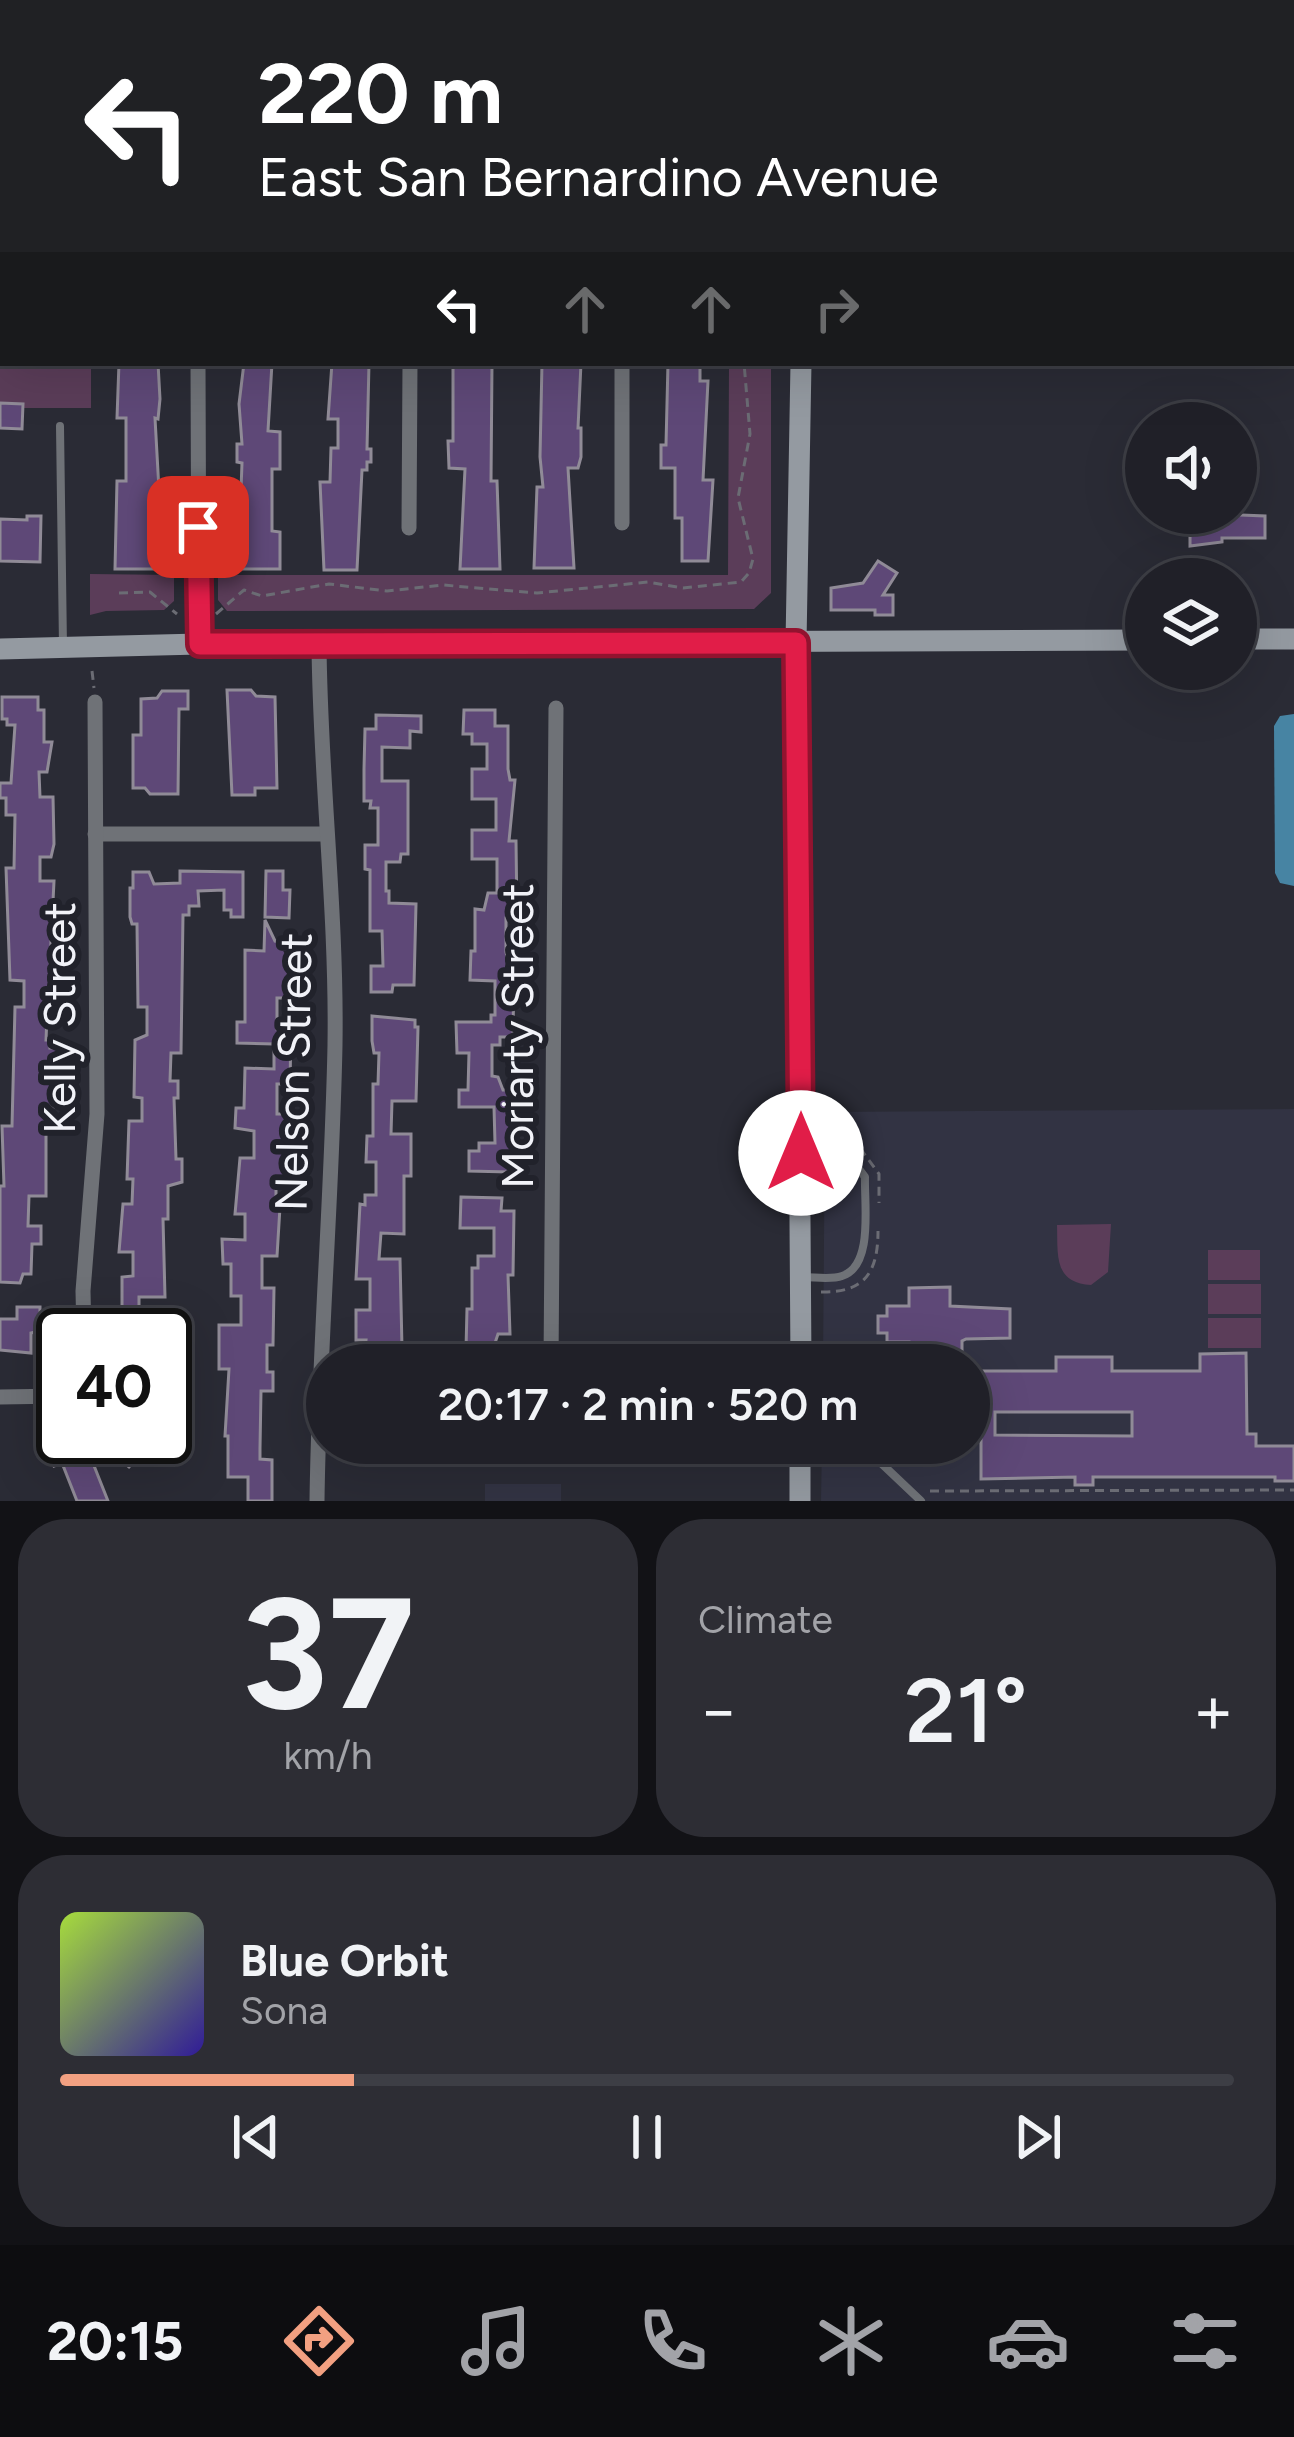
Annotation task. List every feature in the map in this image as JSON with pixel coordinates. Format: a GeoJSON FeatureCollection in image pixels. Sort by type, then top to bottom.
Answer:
{"type":"FeatureCollection","features":[{"type":"Feature","properties":{"kind":"street"},"geometry":{"type":"LineString","coordinates":[[198,366],[200,644]]}},
{"type":"Feature","properties":{"kind":"street"},"geometry":{"type":"LineString","coordinates":[[410,366],[410,528]]}},
{"type":"Feature","properties":{"kind":"street"},"geometry":{"type":"LineString","coordinates":[[622,366],[622,523]]}},
{"type":"Feature","properties":{"kind":"street"},"geometry":{"type":"LineString","coordinates":[[801,366],[796,643],[801,1344]]}},
{"type":"Feature","properties":{"kind":"street"},"geometry":{"type":"LineString","coordinates":[[1257,639],[1294,639]]}},
{"type":"Feature","properties":{"kind":"street"},"geometry":{"type":"LineString","coordinates":[[0,649],[1125,640]]}},
{"type":"Feature","properties":{"kind":"street","name":"Nelson Street"},"geometry":{"type":"LineString","coordinates":[[319,644],[335,1046],[325,1344]]}},
{"type":"Feature","properties":{"kind":"street","name":"Kelly Street"},"geometry":{"type":"LineString","coordinates":[[83,1308],[98,1114],[95,702]]}},
{"type":"Feature","properties":{"kind":"street","name":"Moriarty Street"},"geometry":{"type":"LineString","coordinates":[[551,1344],[556,708]]}},
{"type":"Feature","properties":{"kind":"street"},"geometry":{"type":"LineString","coordinates":[[95,834],[325,834]]}},
{"type":"Feature","properties":{"kind":"street"},"geometry":{"type":"LineString","coordinates":[[0,1397],[36,1396]]}},
{"type":"Feature","properties":{"kind":"street","name":"Nelson Street"},"geometry":{"type":"LineString","coordinates":[[317,1501],[319,1464]]}},
{"type":"Feature","properties":{"kind":"street"},"geometry":{"type":"LineString","coordinates":[[800,1464],[800,1501]]}},
{"type":"Feature","properties":{"kind":"lane"},"geometry":{"type":"LineString","coordinates":[[60,426],[63,648]]}},
{"type":"Feature","properties":{"kind":"lane"},"geometry":{"type":"LineString","coordinates":[[801,1153],[849,1156],[865,1177],[863,1251],[855,1268],[841,1277],[802,1277]]}},
{"type":"Feature","properties":{"kind":"lane"},"geometry":{"type":"LineString","coordinates":[[882,1464],[921,1496]]}},
{"type":"Feature","properties":{"kind":"path"},"geometry":{"type":"LineString","coordinates":[[216,614],[244,590],[262,596],[329,584],[387,591],[443,585],[537,593],[648,582],[682,588],[741,582],[752,559],[738,498],[750,434],[744,366]]}},
{"type":"Feature","properties":{"kind":"path"},"geometry":{"type":"LineString","coordinates":[[119,593],[150,592],[177,614]]}},
{"type":"Feature","properties":{"kind":"path"},"geometry":{"type":"LineString","coordinates":[[921,1496],[1294,1490]]}},
{"type":"Feature","properties":{"kind":"shaded area"},"geometry":{"type":"Polygon","coordinates":[[[0,366],[91,366],[91,408],[0,408],[0,366]]]}},
{"type":"Feature","properties":{"kind":"shaded area"},"geometry":{"type":"Polygon","coordinates":[[[729,366],[771,366],[771,593],[754,609],[227,611],[218,600],[218,575],[728,575],[729,366]]]}},
{"type":"Feature","properties":{"kind":"shaded area"},"geometry":{"type":"Polygon","coordinates":[[[90,574],[174,575],[174,601],[164,610],[90,615],[90,574]]]}},
{"type":"Feature","properties":{"kind":"shaded area"},"geometry":{"type":"Polygon","coordinates":[[[1294,1109],[1294,1501],[821,1501],[822,1464],[990,1464],[990,1344],[823,1344],[825,1112],[1294,1109]]]}},
{"type":"Feature","properties":{"kind":"shaded area"},"geometry":{"type":"Polygon","coordinates":[[[1111,1224],[1108,1272],[1091,1285],[1070,1279],[1060,1265],[1057,1225],[1111,1224]]]}},
{"type":"Feature","properties":{"kind":"shaded area"},"geometry":{"type":"Polygon","coordinates":[[[1208,1250],[1260,1250],[1260,1280],[1208,1280],[1208,1250]]]}},
{"type":"Feature","properties":{"kind":"shaded area"},"geometry":{"type":"Polygon","coordinates":[[[1208,1284],[1261,1284],[1261,1314],[1208,1314],[1208,1284]]]}},
{"type":"Feature","properties":{"kind":"shaded area"},"geometry":{"type":"Polygon","coordinates":[[[1208,1318],[1261,1318],[1261,1348],[1208,1348],[1208,1318]]]}},
{"type":"Feature","properties":{"kind":"shaded area"},"geometry":{"type":"Polygon","coordinates":[[[485,1484],[561,1484],[561,1501],[485,1501],[485,1484]]]}},
{"type":"Feature","properties":{"kind":"water"},"geometry":{"type":"Polygon","coordinates":[[[1294,714],[1294,886],[1280,883],[1275,873],[1274,726],[1280,716],[1294,714]]]}},
{"type":"Feature","properties":{"kind":"building"},"geometry":{"type":"Polygon","coordinates":[[[119,366],[158,366],[160,399],[155,418],[160,508],[155,508],[155,569],[115,569],[117,481],[126,481],[126,418],[117,418],[119,366]]]}},
{"type":"Feature","properties":{"kind":"building"},"geometry":{"type":"Polygon","coordinates":[[[244,366],[272,366],[268,431],[280,432],[280,469],[272,469],[272,531],[280,532],[280,569],[238,569],[244,366]]]}},
{"type":"Feature","properties":{"kind":"building"},"geometry":{"type":"Polygon","coordinates":[[[332,366],[369,366],[367,449],[371,449],[371,462],[362,470],[357,570],[324,570],[320,482],[330,482],[331,448],[338,448],[338,419],[328,419],[332,366]]]}},
{"type":"Feature","properties":{"kind":"building"},"geometry":{"type":"Polygon","coordinates":[[[453,366],[492,366],[491,481],[497,481],[500,569],[460,569],[465,469],[449,468],[448,441],[453,441],[453,366]]]}},
{"type":"Feature","properties":{"kind":"building"},"geometry":{"type":"Polygon","coordinates":[[[542,366],[581,366],[581,457],[578,468],[568,468],[574,568],[534,568],[537,487],[543,487],[542,366]]]}},
{"type":"Feature","properties":{"kind":"building"},"geometry":{"type":"Polygon","coordinates":[[[668,366],[700,366],[700,381],[708,381],[703,480],[713,480],[708,561],[682,561],[682,518],[675,518],[675,468],[661,468],[661,445],[666,445],[668,366]]]}},
{"type":"Feature","properties":{"kind":"building"},"geometry":{"type":"Polygon","coordinates":[[[0,403],[23,404],[22,429],[0,428],[0,403]]]}},
{"type":"Feature","properties":{"kind":"building"},"geometry":{"type":"Polygon","coordinates":[[[27,516],[41,516],[40,562],[0,561],[0,519],[27,520],[27,516]]]}},
{"type":"Feature","properties":{"kind":"building"},"geometry":{"type":"Polygon","coordinates":[[[1257,516],[1265,516],[1265,538],[1222,538],[1222,542],[1190,546],[1190,534],[1257,534],[1257,516]]]}},
{"type":"Feature","properties":{"kind":"building"},"geometry":{"type":"Polygon","coordinates":[[[878,561],[897,573],[883,595],[893,595],[893,615],[831,610],[831,588],[863,583],[878,561]]]}},
{"type":"Feature","properties":{"kind":"building"},"geometry":{"type":"Polygon","coordinates":[[[227,690],[275,697],[277,788],[232,795],[227,690]]]}},
{"type":"Feature","properties":{"kind":"building"},"geometry":{"type":"Polygon","coordinates":[[[162,691],[188,691],[188,709],[179,709],[178,794],[150,794],[145,788],[133,788],[133,735],[141,735],[141,699],[157,698],[162,691]]]}},
{"type":"Feature","properties":{"kind":"building"},"geometry":{"type":"Polygon","coordinates":[[[2,697],[38,697],[38,710],[44,710],[44,742],[52,742],[47,772],[39,772],[40,797],[53,797],[54,844],[51,857],[40,857],[40,881],[54,881],[50,962],[56,962],[59,1017],[47,1016],[46,1040],[50,1048],[58,1048],[57,1107],[50,1107],[50,1117],[46,1117],[46,1196],[29,1196],[28,1226],[41,1226],[41,1244],[32,1244],[31,1274],[23,1274],[20,1283],[0,1282],[2,1126],[12,1126],[15,1007],[24,1007],[24,981],[10,980],[6,868],[14,868],[15,815],[6,815],[0,783],[11,783],[15,725],[2,719],[2,697]]]}},
{"type":"Feature","properties":{"kind":"building"},"geometry":{"type":"Polygon","coordinates":[[[464,710],[495,710],[495,726],[508,726],[508,769],[510,780],[515,780],[509,841],[516,841],[517,918],[506,918],[506,952],[508,962],[514,962],[513,1037],[500,1037],[500,1045],[492,1045],[492,1076],[498,1077],[503,1090],[516,1090],[509,1172],[469,1171],[469,1151],[479,1151],[479,1143],[495,1143],[494,1107],[459,1107],[459,1090],[468,1090],[469,1053],[457,1053],[456,1022],[491,1022],[495,1015],[495,981],[470,980],[475,909],[484,910],[488,893],[497,893],[497,859],[472,859],[472,830],[496,830],[496,799],[472,799],[472,769],[487,769],[487,744],[472,744],[472,734],[463,734],[464,710]]]}},
{"type":"Feature","properties":{"kind":"building"},"geometry":{"type":"Polygon","coordinates":[[[376,715],[421,716],[421,732],[410,731],[410,748],[382,747],[382,781],[408,781],[408,854],[401,854],[400,862],[386,862],[386,891],[389,903],[416,904],[414,985],[393,985],[392,992],[371,992],[371,966],[383,966],[382,931],[370,931],[370,870],[365,869],[365,845],[378,845],[378,808],[364,801],[365,729],[376,729],[376,715]]]}},
{"type":"Feature","properties":{"kind":"building"},"geometry":{"type":"Polygon","coordinates":[[[180,871],[243,872],[243,917],[231,917],[231,910],[224,910],[224,890],[198,891],[199,906],[189,906],[189,915],[183,915],[181,1053],[171,1053],[170,1081],[178,1081],[176,1159],[182,1159],[182,1182],[168,1186],[168,1219],[163,1219],[165,1297],[139,1297],[139,1308],[122,1308],[122,1277],[133,1276],[133,1252],[119,1252],[123,1204],[132,1204],[133,1179],[127,1179],[129,1121],[142,1121],[142,1098],[134,1097],[135,1040],[147,1035],[147,1007],[138,1007],[137,924],[130,917],[130,888],[133,872],[149,872],[154,884],[180,883],[180,871]]]}},
{"type":"Feature","properties":{"kind":"building"},"geometry":{"type":"Polygon","coordinates":[[[266,871],[283,871],[283,890],[290,890],[289,918],[265,917],[266,871]]]}},
{"type":"Feature","properties":{"kind":"building"},"geometry":{"type":"Polygon","coordinates":[[[265,920],[275,941],[291,943],[289,998],[277,998],[277,1029],[291,1029],[290,1084],[277,1084],[277,1114],[290,1114],[290,1138],[286,1138],[286,1177],[276,1177],[276,1207],[280,1207],[277,1256],[262,1256],[262,1288],[274,1288],[273,1345],[267,1345],[273,1391],[261,1391],[260,1448],[260,1459],[272,1460],[272,1501],[248,1501],[248,1477],[228,1477],[229,1369],[219,1369],[219,1325],[241,1325],[241,1296],[231,1296],[231,1264],[223,1264],[222,1239],[245,1240],[245,1214],[235,1214],[240,1158],[254,1158],[254,1131],[235,1128],[236,1108],[244,1108],[245,1068],[274,1069],[274,1044],[237,1043],[237,1022],[245,1022],[245,950],[264,951],[265,920]]]}},
{"type":"Feature","properties":{"kind":"building"},"geometry":{"type":"Polygon","coordinates":[[[372,1016],[415,1020],[418,1027],[416,1101],[392,1101],[391,1134],[411,1134],[411,1176],[404,1176],[404,1234],[381,1233],[379,1259],[400,1259],[402,1344],[356,1340],[356,1310],[370,1310],[370,1279],[356,1279],[360,1204],[365,1205],[365,1195],[376,1195],[376,1162],[366,1162],[367,1136],[373,1136],[373,1084],[378,1084],[379,1053],[374,1053],[372,1016]]]}},
{"type":"Feature","properties":{"kind":"building"},"geometry":{"type":"Polygon","coordinates":[[[461,1197],[502,1198],[501,1211],[514,1211],[513,1275],[508,1275],[510,1334],[498,1334],[495,1344],[466,1344],[472,1268],[478,1268],[478,1256],[494,1256],[494,1228],[460,1228],[461,1197]]]}},
{"type":"Feature","properties":{"kind":"building"},"geometry":{"type":"Polygon","coordinates":[[[950,1287],[950,1306],[1010,1309],[1010,1338],[966,1339],[962,1344],[887,1342],[887,1333],[878,1333],[878,1316],[887,1316],[887,1306],[909,1306],[909,1288],[950,1287]]]}},
{"type":"Feature","properties":{"kind":"building"},"geometry":{"type":"Polygon","coordinates":[[[17,1307],[40,1307],[36,1308],[36,1332],[31,1333],[31,1353],[0,1350],[0,1319],[17,1319],[17,1307]]]}},
{"type":"Feature","properties":{"kind":"building"},"geometry":{"type":"Polygon","coordinates":[[[1246,1353],[1247,1434],[1256,1434],[1256,1446],[1294,1446],[1294,1481],[1275,1481],[1275,1477],[1093,1477],[1093,1485],[1075,1485],[1075,1477],[981,1479],[981,1464],[990,1464],[990,1371],[1056,1371],[1056,1357],[1112,1357],[1112,1371],[1200,1371],[1200,1354],[1246,1353]],[[995,1412],[995,1435],[1132,1436],[1132,1412],[995,1412]]]}},
{"type":"Feature","properties":{"kind":"building"},"geometry":{"type":"Polygon","coordinates":[[[62,1464],[93,1464],[108,1501],[77,1501],[62,1464]]]}},
{"type":"Feature","properties":{"kind":"route"},"geometry":{"type":"LineString","coordinates":[[198,527],[200,644],[796,643],[801,1153]]}}]}
